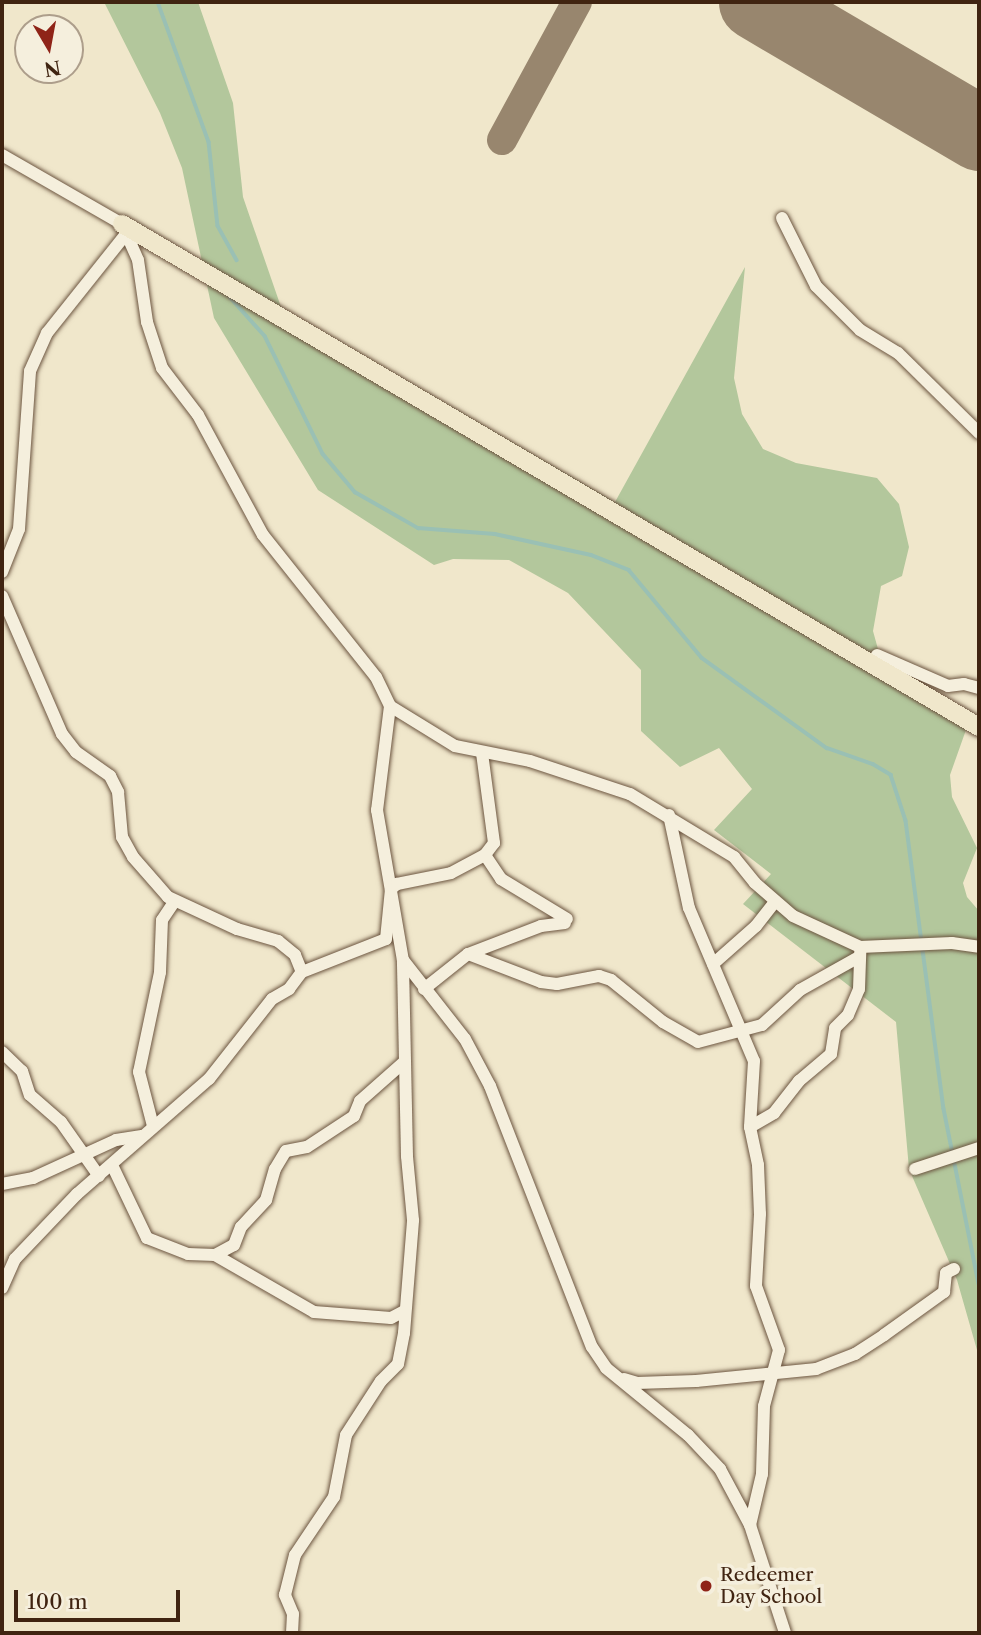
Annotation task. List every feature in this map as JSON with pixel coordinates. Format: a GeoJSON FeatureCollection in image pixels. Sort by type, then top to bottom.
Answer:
{"type":"FeatureCollection","features":[{"type":"Feature","properties":{"kind":"main road"},"geometry":{"type":"LineString","coordinates":[[124,229],[979,727]]}},
{"type":"Feature","properties":{"kind":"street"},"geometry":{"type":"LineString","coordinates":[[2,155],[124,229],[141,273],[147,322],[162,368],[198,415],[263,535],[359,652],[390,706],[455,746],[567,771],[630,794],[669,815],[734,857],[775,902],[793,916],[860,952]]}},
{"type":"Feature","properties":{"kind":"street"},"geometry":{"type":"LineString","coordinates":[[782,218],[816,286],[860,331],[898,353],[979,433]]}},
{"type":"Feature","properties":{"kind":"street"},"geometry":{"type":"LineString","coordinates":[[2,572],[19,529],[30,371],[47,333],[124,229]]}},
{"type":"Feature","properties":{"kind":"street"},"geometry":{"type":"LineString","coordinates":[[2,596],[6,613],[62,734],[76,752],[110,776],[118,792],[127,848],[175,901],[278,941],[295,955],[302,972]]}},
{"type":"Feature","properties":{"kind":"street"},"geometry":{"type":"LineString","coordinates":[[877,655],[948,686],[964,684],[979,688]]}},
{"type":"Feature","properties":{"kind":"street"},"geometry":{"type":"LineString","coordinates":[[292,1633],[293,1614],[285,1595],[295,1555],[334,1497],[346,1436],[381,1381],[398,1364],[404,1311],[413,1220],[403,1063],[402,960],[377,810],[390,706]]}},
{"type":"Feature","properties":{"kind":"street"},"geometry":{"type":"LineString","coordinates":[[391,889],[451,873],[485,855],[494,843],[482,753]]}},
{"type":"Feature","properties":{"kind":"street"},"geometry":{"type":"LineString","coordinates":[[669,815],[689,908],[754,1061],[750,1127],[758,1165],[760,1214],[756,1286],[779,1350],[770,1374],[761,1433],[762,1474],[750,1525]]}},
{"type":"Feature","properties":{"kind":"street"},"geometry":{"type":"LineString","coordinates":[[424,989],[468,954],[541,926],[566,921],[501,879],[485,855]]}},
{"type":"Feature","properties":{"kind":"street"},"geometry":{"type":"LineString","coordinates":[[2,1288],[15,1259],[142,1136],[209,1079],[272,999],[289,989],[302,972],[386,939],[391,889]]}},
{"type":"Feature","properties":{"kind":"street"},"geometry":{"type":"LineString","coordinates":[[153,1126],[139,1072],[160,972],[162,920],[175,901]]}},
{"type":"Feature","properties":{"kind":"street"},"geometry":{"type":"LineString","coordinates":[[713,964],[756,926],[775,902]]}},
{"type":"Feature","properties":{"kind":"street"},"geometry":{"type":"LineString","coordinates":[[468,954],[541,982],[557,984],[599,976],[611,980],[663,1022],[698,1042],[762,1025],[800,990],[860,952],[952,943],[979,947]]}},
{"type":"Feature","properties":{"kind":"street"},"geometry":{"type":"LineString","coordinates":[[750,1127],[774,1113],[799,1081],[827,1061],[835,1028],[854,1006],[860,952]]}},
{"type":"Feature","properties":{"kind":"street"},"geometry":{"type":"LineString","coordinates":[[402,960],[465,1039],[490,1086],[592,1347],[606,1368],[621,1378],[720,1469],[750,1525],[785,1633]]}},
{"type":"Feature","properties":{"kind":"street"},"geometry":{"type":"LineString","coordinates":[[2,1052],[22,1071],[30,1095],[84,1151],[99,1176]]}},
{"type":"Feature","properties":{"kind":"street"},"geometry":{"type":"LineString","coordinates":[[215,1255],[234,1245],[241,1227],[266,1200],[275,1169],[286,1151],[307,1147],[354,1116],[360,1101],[403,1063]]}},
{"type":"Feature","properties":{"kind":"street"},"geometry":{"type":"LineString","coordinates":[[2,1184],[33,1178],[84,1151],[142,1136]]}},
{"type":"Feature","properties":{"kind":"street"},"geometry":{"type":"LineString","coordinates":[[915,1168],[979,1148]]}},
{"type":"Feature","properties":{"kind":"street"},"geometry":{"type":"LineString","coordinates":[[112,1165],[147,1238],[188,1254],[215,1255],[314,1312],[391,1318],[404,1311]]}},
{"type":"Feature","properties":{"kind":"street"},"geometry":{"type":"LineString","coordinates":[[621,1378],[637,1383],[816,1369],[855,1354],[944,1292],[946,1273],[954,1269]]}},
{"type":"Feature","properties":{"kind":"green space"},"geometry":{"type":"Polygon","coordinates":[[[104,2],[198,2],[233,103],[243,197],[281,307],[615,502],[745,267],[734,378],[742,414],[763,449],[796,463],[877,478],[899,504],[909,547],[902,576],[881,586],[873,631],[881,660],[972,713],[950,775],[952,797],[977,848],[963,883],[967,897],[979,911],[979,1357],[957,1280],[909,1169],[896,1022],[743,904],[771,874],[714,830],[752,789],[719,748],[680,767],[641,731],[641,670],[568,593],[509,560],[453,559],[434,565],[318,490],[214,318],[182,168],[160,113],[104,2]]]}},
{"type":"Feature","properties":{"kind":"waterway"},"geometry":{"type":"LineString","coordinates":[[158,2],[209,142],[218,226],[237,260]]}},
{"type":"Feature","properties":{"kind":"waterway"},"geometry":{"type":"LineString","coordinates":[[230,297],[265,336],[323,454],[355,492],[418,528],[495,534],[591,555],[629,570],[702,658],[827,748],[873,764],[891,775],[906,821],[944,1109],[979,1284]]}},
{"type":"Feature","properties":{"kind":"taxiway"},"geometry":{"type":"LineString","coordinates":[[502,140],[577,2]]}},
{"type":"Feature","properties":{"kind":"runway"},"geometry":{"type":"LineString","coordinates":[[756,2],[979,133]]}},
{"type":"Feature","properties":{"kind":"place","name":"Redeemer Day School"},"geometry":{"type":"Point","coordinates":[706,1586]}}]}
